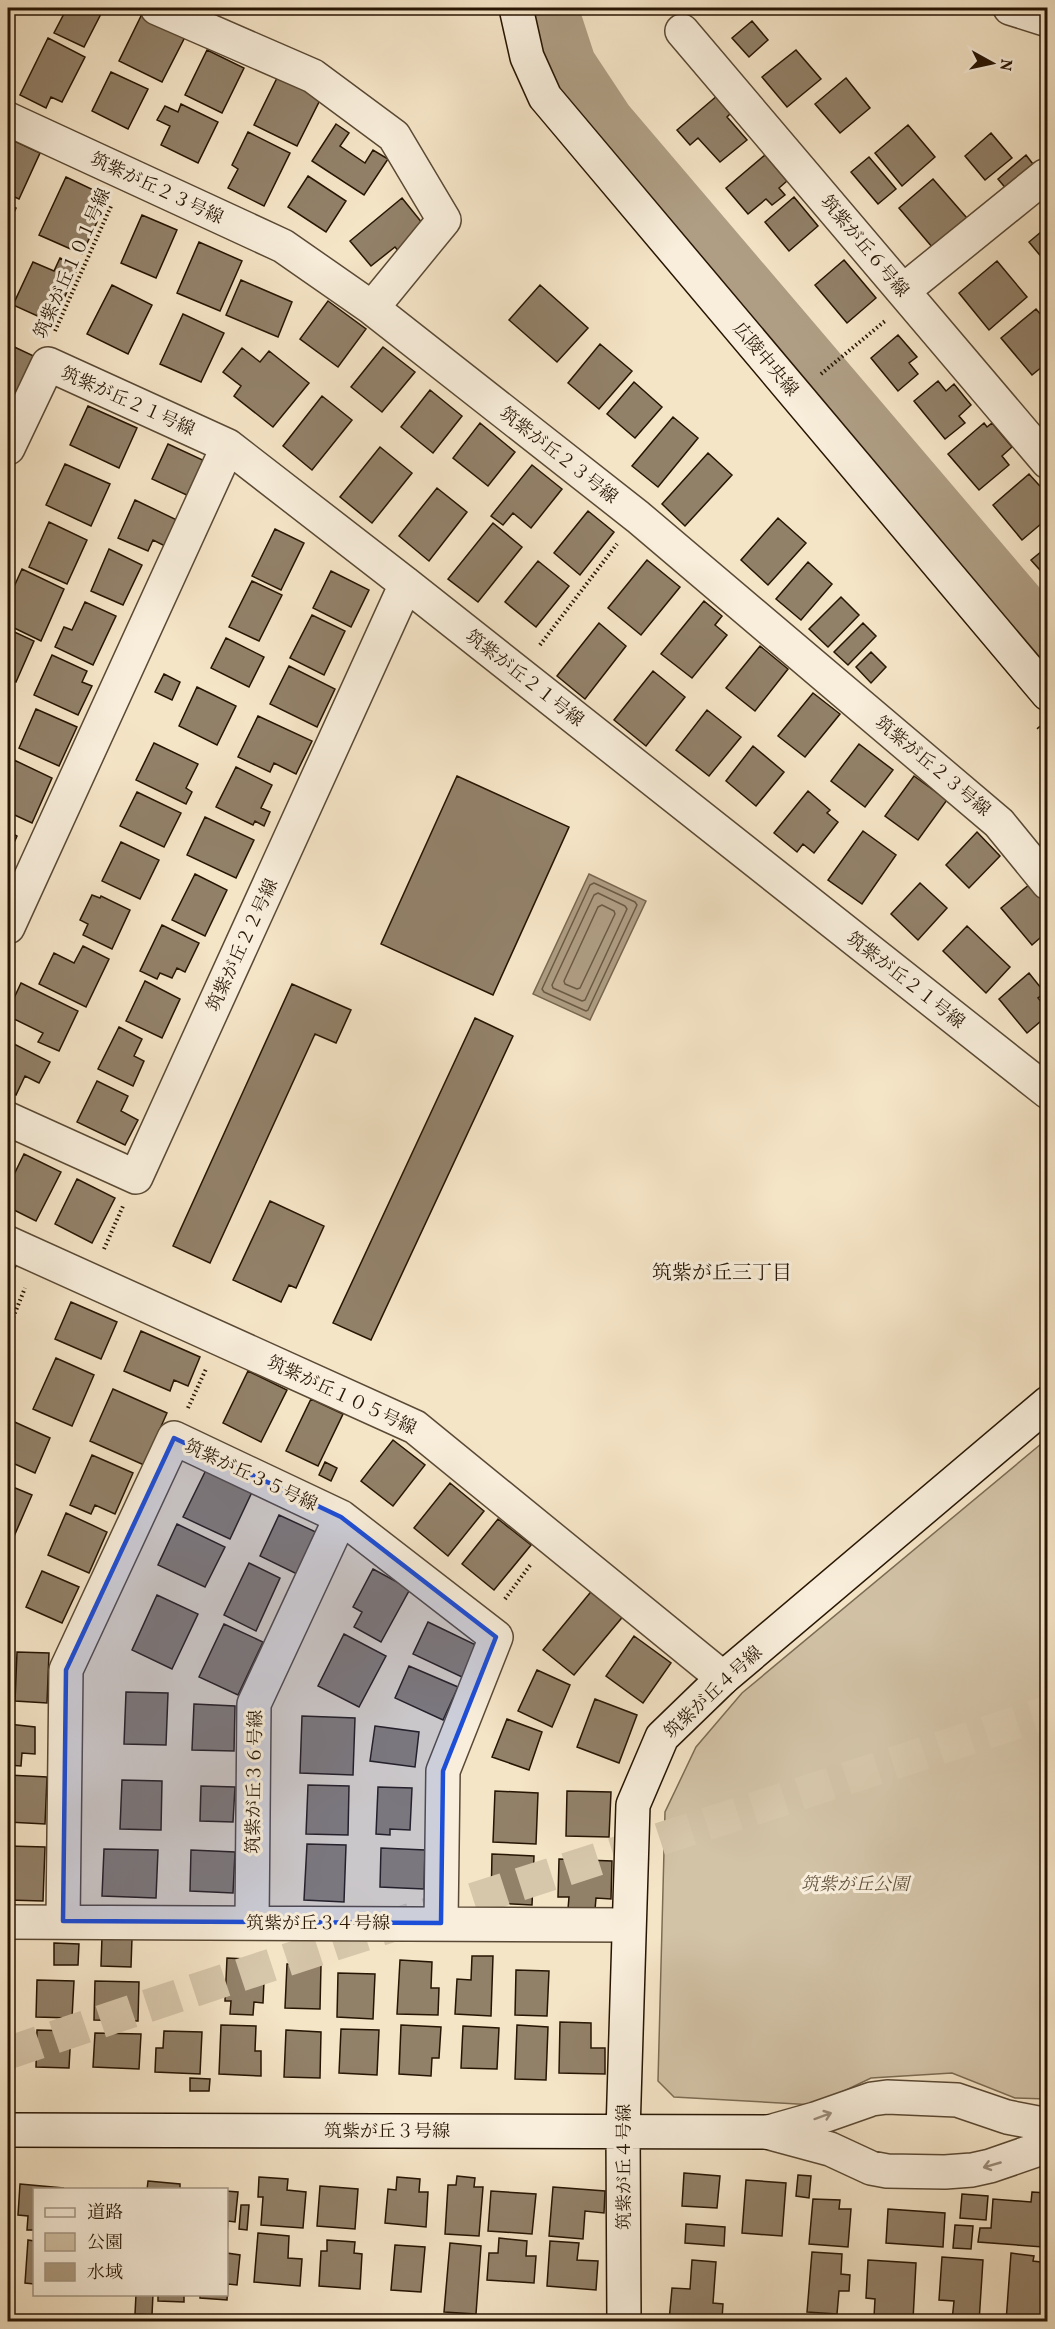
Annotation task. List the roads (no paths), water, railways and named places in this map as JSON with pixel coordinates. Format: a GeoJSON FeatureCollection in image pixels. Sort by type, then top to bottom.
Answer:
{"type":"FeatureCollection","features":[{"type":"Feature","properties":{"kind":"street"},"geometry":{"type":"LineString","coordinates":[[157,8],[313,76],[394,136],[444,220],[372,308]]}},
{"type":"Feature","properties":{"kind":"street","name":"広陵中央線"},"geometry":{"type":"LineString","coordinates":[[516,8],[527,57],[545,97],[1047,694]]}},
{"type":"Feature","properties":{"kind":"street"},"geometry":{"type":"LineString","coordinates":[[1010,8],[1047,20]]}},
{"type":"Feature","properties":{"kind":"street","name":"筑紫が丘６号線"},"geometry":{"type":"LineString","coordinates":[[682,31],[1047,462]]}},
{"type":"Feature","properties":{"kind":"street","name":"筑紫が丘２３号線"},"geometry":{"type":"LineString","coordinates":[[8,119],[283,246],[372,308],[638,517],[999,823],[1047,883]]}},
{"type":"Feature","properties":{"kind":"street"},"geometry":{"type":"LineString","coordinates":[[903,291],[1046,176],[1047,179]]}},
{"type":"Feature","properties":{"kind":"street","name":"筑紫が丘２１号線"},"geometry":{"type":"LineString","coordinates":[[8,448],[48,364],[228,446],[519,673],[1047,1092]]}},
{"type":"Feature","properties":{"kind":"street"},"geometry":{"type":"LineString","coordinates":[[8,927],[228,446]]}},
{"type":"Feature","properties":{"kind":"street","name":"筑紫が丘２２号線"},"geometry":{"type":"LineString","coordinates":[[8,1119],[135,1178],[406,584]]}},
{"type":"Feature","properties":{"kind":"street","name":"筑紫が丘１０５号線"},"geometry":{"type":"LineString","coordinates":[[8,1242],[415,1427],[723,1678]]}},
{"type":"Feature","properties":{"kind":"street","name":"筑紫が丘４号線"},"geometry":{"type":"LineString","coordinates":[[624,2322],[623,2132],[633,1805],[662,1737],[723,1678],[1047,1403]]}},
{"type":"Feature","properties":{"kind":"street","name":"筑紫が丘３５号線"},"geometry":{"type":"LineString","coordinates":[[63,1921],[66,1670],[174,1438],[341,1517],[496,1637],[443,1771],[441,1923]]}},
{"type":"Feature","properties":{"kind":"street","name":"筑紫が丘３６号線"},"geometry":{"type":"LineString","coordinates":[[252,1922],[254,1704],[341,1517]]}},
{"type":"Feature","properties":{"kind":"street","name":"筑紫が丘３４号線"},"geometry":{"type":"LineString","coordinates":[[8,1922],[628,1925]]}},
{"type":"Feature","properties":{"kind":"street","name":"筑紫が丘３号線"},"geometry":{"type":"LineString","coordinates":[[767,2132],[815,2119],[872,2099],[887,2097],[957,2100],[1007,2117],[1047,2125]]}},
{"type":"Feature","properties":{"kind":"street","name":"筑紫が丘３号線"},"geometry":{"type":"LineString","coordinates":[[8,2130],[767,2132],[830,2149],[871,2168],[887,2171],[945,2172],[990,2166],[1047,2146]]}},
{"type":"Feature","properties":{"kind":"water"},"geometry":{"type":"Polygon","coordinates":[[[589,874],[646,901],[590,1020],[533,994],[589,874]]]}},
{"type":"Feature","properties":{"kind":"waterway"},"geometry":{"type":"LineString","coordinates":[[546,8],[565,66],[604,125],[1048,646]]}},
{"type":"Feature","properties":{"kind":"tunnel"},"geometry":{"type":"LineString","coordinates":[[8,2053],[267,1966],[1048,1712]]}},
{"type":"Feature","properties":{"kind":"district","name":"筑紫が丘三丁目"},"geometry":{"type":"Point","coordinates":[722,1272]}},
{"type":"Feature","properties":{"kind":"park label","name":"筑紫が丘公園"},"geometry":{"type":"Point","coordinates":[855,1884]}}]}
